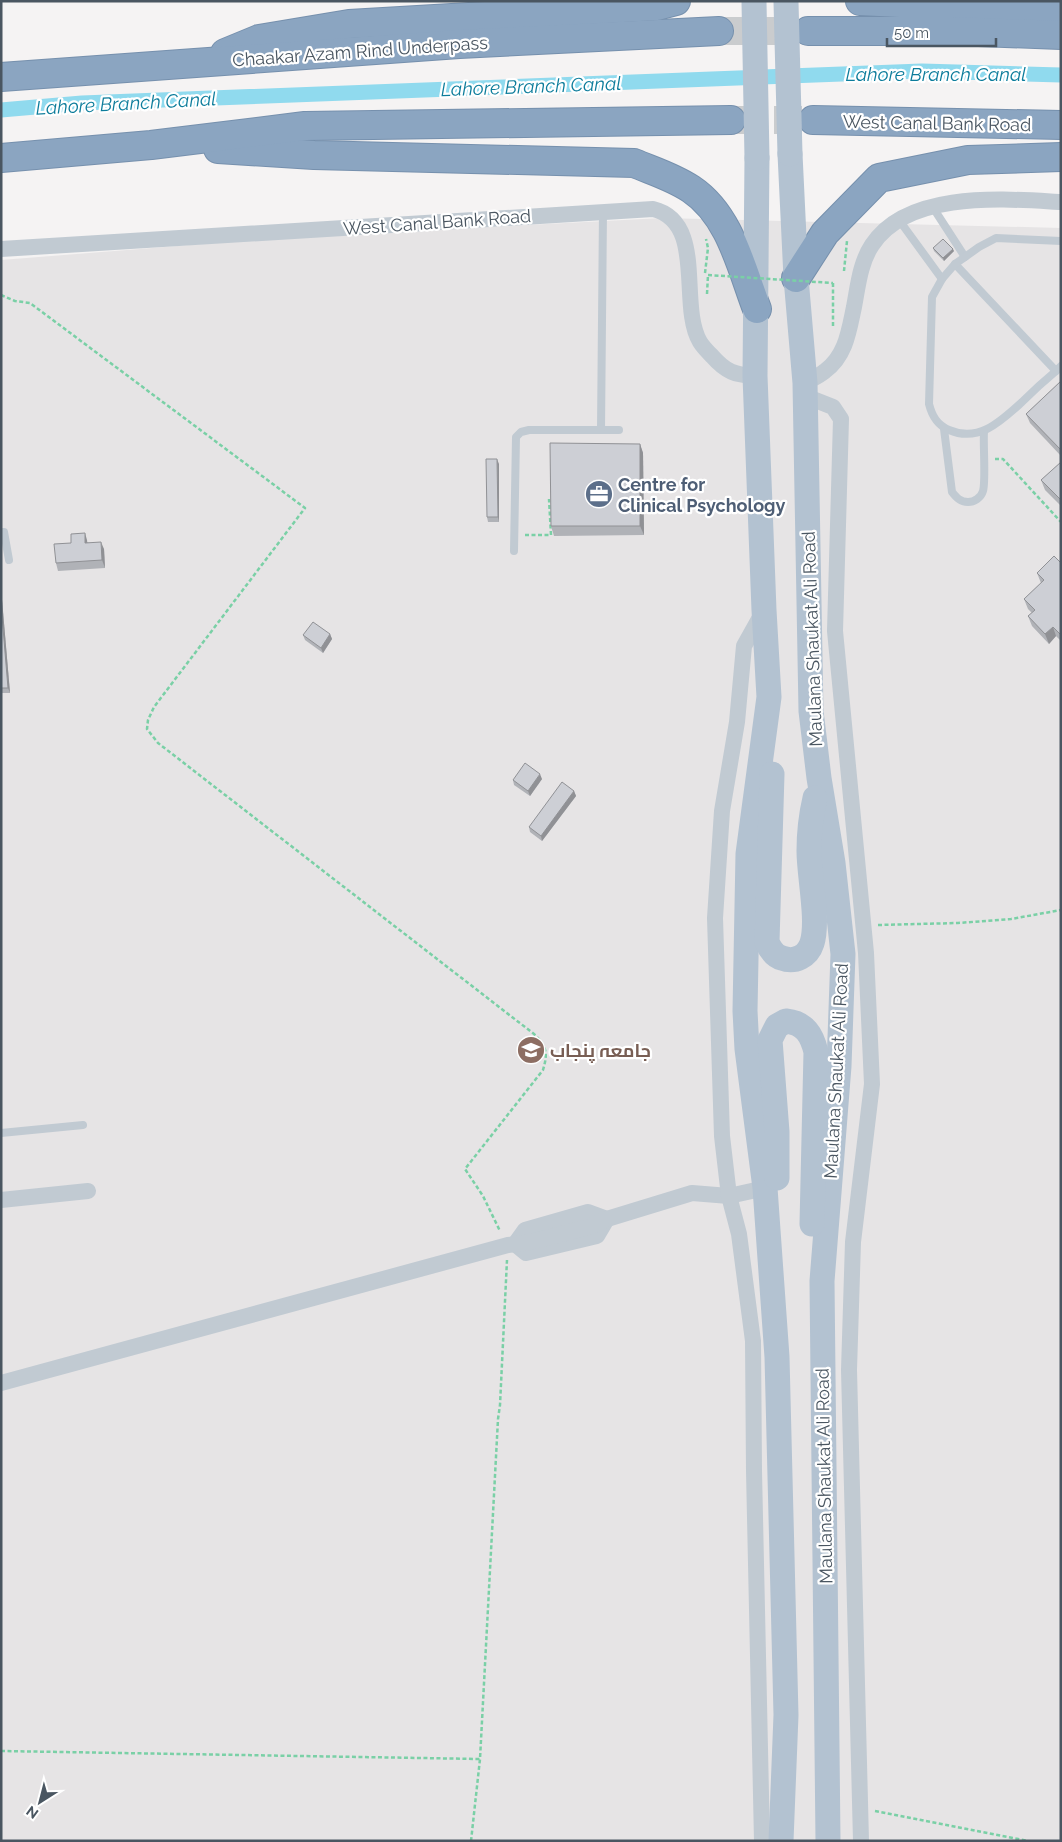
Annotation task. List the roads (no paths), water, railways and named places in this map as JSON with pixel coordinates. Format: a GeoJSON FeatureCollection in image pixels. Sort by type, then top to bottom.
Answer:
{"type":"FeatureCollection","features":[{"type":"Feature","properties":{"kind":"highway"},"geometry":{"type":"LineString","coordinates":[[203,62],[259,39],[349,24],[657,6],[676,1]]}},
{"type":"Feature","properties":{"kind":"highway"},"geometry":{"type":"LineString","coordinates":[[860,1],[1061,11]]}},
{"type":"Feature","properties":{"kind":"highway","name":"Chaakar Azam Rind Underpass"},"geometry":{"type":"LineString","coordinates":[[1,77],[459,44],[719,31]]}},
{"type":"Feature","properties":{"kind":"highway"},"geometry":{"type":"LineString","coordinates":[[808,31],[952,31],[1061,35]]}},
{"type":"Feature","properties":{"kind":"highway"},"geometry":{"type":"LineString","coordinates":[[1,158],[151,145],[305,126],[731,120]]}},
{"type":"Feature","properties":{"kind":"highway","name":"West Canal Bank Road"},"geometry":{"type":"LineString","coordinates":[[813,120],[1061,125]]}},
{"type":"Feature","properties":{"kind":"highway"},"geometry":{"type":"LineString","coordinates":[[151,145],[314,155],[634,163],[668,176],[691,189],[708,203],[730,236],[757,309]]}},
{"type":"Feature","properties":{"kind":"highway"},"geometry":{"type":"LineString","coordinates":[[796,278],[825,233],[879,178],[968,160],[1061,157]]}},
{"type":"Feature","properties":{"kind":"main road"},"geometry":{"type":"LineString","coordinates":[[754,2],[757,158],[755,376],[769,697],[748,854],[745,1004],[747,1049],[765,1188],[778,1376],[786,1714],[782,1841]]}},
{"type":"Feature","properties":{"kind":"main road","name":"Maulana Shaukat Ali Road"},"geometry":{"type":"LineString","coordinates":[[786,2],[790,154],[796,278],[805,389],[811,711],[819,778],[833,863],[843,954],[839,1066],[822,1281],[828,1841]]}},
{"type":"Feature","properties":{"kind":"main road"},"geometry":{"type":"LineString","coordinates":[[768,711],[773,743],[767,942],[773,952],[783,959],[796,960],[801,957],[812,942],[813,921],[809,851],[812,814],[819,778]]}},
{"type":"Feature","properties":{"kind":"main road"},"geometry":{"type":"LineString","coordinates":[[771,1265],[777,1180],[777,1132],[770,1040],[777,1026],[786,1021],[801,1024],[813,1040],[816,1052],[812,1226],[822,1281]]}},
{"type":"Feature","properties":{"kind":"street"},"geometry":{"type":"LineString","coordinates":[[861,1841],[849,1370],[853,1242],[872,1084],[864,926],[835,632],[841,419],[833,408],[805,389],[826,371],[837,358],[846,342],[864,261],[872,244],[899,220],[914,212],[932,206],[989,199],[1061,202]]}},
{"type":"Feature","properties":{"kind":"street","name":"West Canal Bank Road"},"geometry":{"type":"LineString","coordinates":[[1,249],[653,209],[663,211],[675,220],[687,253],[694,325],[700,341],[721,366],[738,375],[755,376]]}},
{"type":"Feature","properties":{"kind":"street"},"geometry":{"type":"LineString","coordinates":[[762,1841],[753,1340],[739,1234],[730,1196],[722,1136],[715,918],[722,811],[737,722],[744,646],[764,610]]}},
{"type":"Feature","properties":{"kind":"street"},"geometry":{"type":"LineString","coordinates":[[1,1383],[511,1245],[525,1230],[588,1212],[607,1219],[692,1193],[730,1196],[765,1188]]}},
{"type":"Feature","properties":{"kind":"street"},"geometry":{"type":"LineString","coordinates":[[1,1200],[88,1191]]}},
{"type":"Feature","properties":{"kind":"street"},"geometry":{"type":"LineString","coordinates":[[511,1245],[526,1253],[597,1236],[607,1219]]}},
{"type":"Feature","properties":{"kind":"lane"},"geometry":{"type":"LineString","coordinates":[[932,206],[965,257]]}},
{"type":"Feature","properties":{"kind":"lane"},"geometry":{"type":"LineString","coordinates":[[601,430],[602,211]]}},
{"type":"Feature","properties":{"kind":"lane"},"geometry":{"type":"LineString","coordinates":[[899,220],[942,279]]}},
{"type":"Feature","properties":{"kind":"lane"},"geometry":{"type":"LineString","coordinates":[[955,264],[1058,368],[998,423],[984,432],[970,434],[956,434],[944,428],[936,422],[931,413],[929,404],[932,297],[942,279],[955,264],[979,247],[996,238],[1061,241]]}},
{"type":"Feature","properties":{"kind":"lane"},"geometry":{"type":"LineString","coordinates":[[944,428],[952,492],[962,501],[969,502],[976,500],[983,491],[984,432]]}},
{"type":"Feature","properties":{"kind":"lane"},"geometry":{"type":"LineString","coordinates":[[514,551],[516,437],[521,432],[529,430],[619,430]]}},
{"type":"Feature","properties":{"kind":"lane"},"geometry":{"type":"LineString","coordinates":[[1,532],[4,532],[9,560]]}},
{"type":"Feature","properties":{"kind":"lane"},"geometry":{"type":"LineString","coordinates":[[1,1133],[83,1125]]}},
{"type":"Feature","properties":{"kind":"waterway","name":"Lahore Branch Canal"},"geometry":{"type":"LineString","coordinates":[[1,110],[82,103],[922,71],[1061,75]]}},
{"type":"Feature","properties":{"kind":"tunnel"},"geometry":{"type":"LineString","coordinates":[[719,31],[808,31]]}},
{"type":"Feature","properties":{"kind":"tunnel"},"geometry":{"type":"LineString","coordinates":[[732,120],[813,120]]}},
{"type":"Feature","properties":{"kind":"place","name":"Centre for Clinical Psychology"},"geometry":{"type":"Point","coordinates":[599,494]}},
{"type":"Feature","properties":{"kind":"place","name":"جامعہ پنجاب"},"geometry":{"type":"Point","coordinates":[531,1050]}}]}
